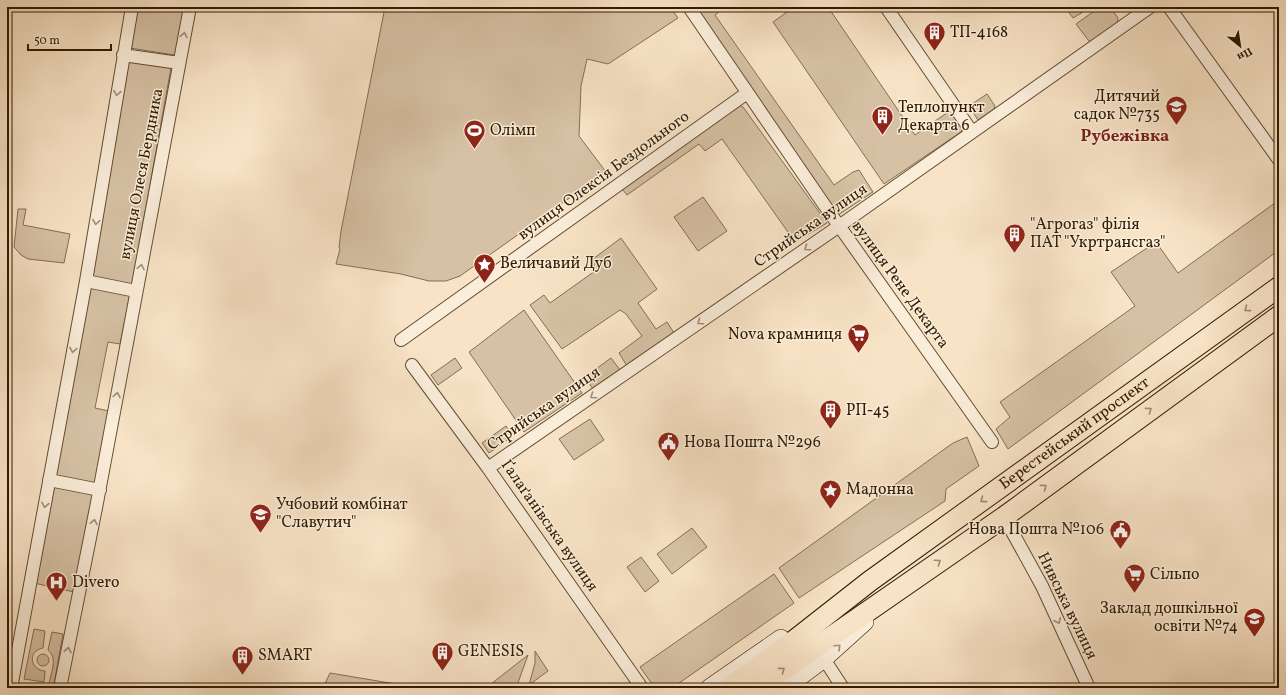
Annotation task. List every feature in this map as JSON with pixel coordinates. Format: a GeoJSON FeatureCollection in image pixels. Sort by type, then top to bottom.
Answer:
{"type":"FeatureCollection","features":[{"type":"Feature","properties":{"kind":"main road","name":"Берестейський проспект"},"geometry":{"type":"LineString","coordinates":[[709,688],[808,619],[870,581],[1279,287]]}},
{"type":"Feature","properties":{"kind":"main road","name":"Берестейський проспект"},"geometry":{"type":"LineString","coordinates":[[757,688],[809,650],[1004,517],[1279,316]]}},
{"type":"Feature","properties":{"kind":"main road","name":"Берестейський проспект"},"geometry":{"type":"LineString","coordinates":[[785,688],[809,650],[870,581]]}},
{"type":"Feature","properties":{"kind":"main road","name":"Берестейський проспект"},"geometry":{"type":"LineString","coordinates":[[728,688],[809,650]]}},
{"type":"Feature","properties":{"kind":"street"},"geometry":{"type":"LineString","coordinates":[[15,687],[49,480],[86,280],[132,7]]}},
{"type":"Feature","properties":{"kind":"street","name":"вулиця Олеся Бердника"},"geometry":{"type":"LineString","coordinates":[[60,688],[100,490],[190,7]]}},
{"type":"Feature","properties":{"kind":"street","name":"вулиця Рене Декарта"},"geometry":{"type":"LineString","coordinates":[[689,7],[839,226],[992,442]]}},
{"type":"Feature","properties":{"kind":"street"},"geometry":{"type":"LineString","coordinates":[[886,7],[972,132]]}},
{"type":"Feature","properties":{"kind":"street","name":"Стрийська вулиця"},"geometry":{"type":"LineString","coordinates":[[488,468],[839,226],[1150,7]]}},
{"type":"Feature","properties":{"kind":"street"},"geometry":{"type":"LineString","coordinates":[[1169,7],[1279,160]]}},
{"type":"Feature","properties":{"kind":"street"},"geometry":{"type":"LineString","coordinates":[[124,55],[179,63]]}},
{"type":"Feature","properties":{"kind":"street","name":"вулиця Олексія Бездольного"},"geometry":{"type":"LineString","coordinates":[[401,340],[747,93]]}},
{"type":"Feature","properties":{"kind":"street"},"geometry":{"type":"LineString","coordinates":[[86,280],[136,291]]}},
{"type":"Feature","properties":{"kind":"street","name":"Ґалаґанівська вулиця"},"geometry":{"type":"LineString","coordinates":[[412,365],[488,468],[642,688]]}},
{"type":"Feature","properties":{"kind":"street"},"geometry":{"type":"LineString","coordinates":[[49,480],[100,490]]}},
{"type":"Feature","properties":{"kind":"street","name":"Нивська вулиця"},"geometry":{"type":"LineString","coordinates":[[1004,517],[1042,586],[1089,688]]}},
{"type":"Feature","properties":{"kind":"street"},"geometry":{"type":"LineString","coordinates":[[809,650],[843,688]]}},
{"type":"Feature","properties":{"kind":"shaded area"},"geometry":{"type":"Polygon","coordinates":[[[137,7],[184,7],[175,55],[130,48],[137,7]]]}},
{"type":"Feature","properties":{"kind":"shaded area","name":"Олімп"},"geometry":{"type":"Polygon","coordinates":[[[385,7],[670,7],[678,18],[608,64],[587,59],[581,86],[579,136],[606,172],[460,276],[446,281],[429,281],[401,274],[336,264],[340,249],[341,231],[385,7]]]}},
{"type":"Feature","properties":{"kind":"shaded area"},"geometry":{"type":"Polygon","coordinates":[[[705,7],[725,7],[715,15],[834,185],[853,172],[859,170],[873,192],[838,215],[698,12],[705,7]]]}},
{"type":"Feature","properties":{"kind":"shaded area"},"geometry":{"type":"Polygon","coordinates":[[[790,7],[828,7],[915,135],[951,110],[963,127],[961,132],[884,184],[773,22],[791,9],[790,7]]]}},
{"type":"Feature","properties":{"kind":"shaded area"},"geometry":{"type":"Polygon","coordinates":[[[1065,7],[1080,7],[1083,12],[1073,18],[1065,7]]]}},
{"type":"Feature","properties":{"kind":"shaded area"},"geometry":{"type":"Polygon","coordinates":[[[1100,7],[1110,7],[1118,18],[1117,25],[1094,42],[1089,41],[1076,24],[1100,7]]]}},
{"type":"Feature","properties":{"kind":"shaded area"},"geometry":{"type":"Polygon","coordinates":[[[127,61],[171,68],[132,284],[91,277],[127,61]]]}},
{"type":"Feature","properties":{"kind":"shaded area"},"geometry":{"type":"Polygon","coordinates":[[[987,94],[995,106],[994,109],[978,120],[969,106],[987,94]]]}},
{"type":"Feature","properties":{"kind":"shaded area"},"geometry":{"type":"Polygon","coordinates":[[[739,105],[743,107],[827,223],[795,242],[722,139],[705,151],[699,144],[627,195],[622,189],[739,105]]]}},
{"type":"Feature","properties":{"kind":"shaded area"},"geometry":{"type":"Polygon","coordinates":[[[703,197],[727,231],[698,251],[674,217],[703,197]]]}},
{"type":"Feature","properties":{"kind":"shaded area"},"geometry":{"type":"Polygon","coordinates":[[[1279,200],[1279,250],[1008,449],[996,429],[1010,417],[1000,402],[1135,306],[1111,272],[1156,242],[1178,273],[1279,200]]]}},
{"type":"Feature","properties":{"kind":"shaded area"},"geometry":{"type":"Polygon","coordinates":[[[18,209],[26,209],[23,225],[70,234],[64,263],[28,259],[21,255],[14,247],[18,209]]]}},
{"type":"Feature","properties":{"kind":"shaded area"},"geometry":{"type":"Polygon","coordinates":[[[621,238],[657,289],[638,303],[656,329],[667,322],[674,333],[627,366],[619,353],[642,336],[626,314],[620,310],[562,349],[530,305],[544,295],[550,303],[595,271],[593,259],[621,238]]]}},
{"type":"Feature","properties":{"kind":"shaded area"},"geometry":{"type":"Polygon","coordinates":[[[90,286],[130,295],[120,344],[108,342],[95,408],[109,411],[96,484],[55,475],[90,286]]]}},
{"type":"Feature","properties":{"kind":"shaded area"},"geometry":{"type":"Polygon","coordinates":[[[524,310],[582,393],[524,432],[469,352],[524,310]]]}},
{"type":"Feature","properties":{"kind":"shaded area"},"geometry":{"type":"Polygon","coordinates":[[[455,358],[462,368],[438,385],[431,375],[455,358]]]}},
{"type":"Feature","properties":{"kind":"shaded area"},"geometry":{"type":"Polygon","coordinates":[[[611,358],[620,370],[593,389],[585,377],[611,358]]]}},
{"type":"Feature","properties":{"kind":"shaded area"},"geometry":{"type":"Polygon","coordinates":[[[590,419],[604,440],[574,460],[559,439],[590,419]]]}},
{"type":"Feature","properties":{"kind":"shaded area"},"geometry":{"type":"Polygon","coordinates":[[[506,426],[513,436],[489,453],[482,443],[506,426]]]}},
{"type":"Feature","properties":{"kind":"shaded area"},"geometry":{"type":"Polygon","coordinates":[[[967,437],[979,466],[946,489],[945,501],[799,598],[779,568],[953,443],[967,437]]]}},
{"type":"Feature","properties":{"kind":"shaded area"},"geometry":{"type":"Polygon","coordinates":[[[53,487],[94,493],[74,592],[34,583],[53,487]]]}},
{"type":"Feature","properties":{"kind":"shaded area"},"geometry":{"type":"Polygon","coordinates":[[[692,528],[707,547],[672,574],[657,554],[692,528]]]}},
{"type":"Feature","properties":{"kind":"shaded area"},"geometry":{"type":"Polygon","coordinates":[[[641,557],[659,581],[645,592],[627,567],[641,557]]]}},
{"type":"Feature","properties":{"kind":"shaded area"},"geometry":{"type":"Polygon","coordinates":[[[774,574],[794,603],[672,688],[655,688],[640,667],[774,574]]]}},
{"type":"Feature","properties":{"kind":"shaded area"},"geometry":{"type":"Polygon","coordinates":[[[34,629],[45,631],[43,648],[34,653],[32,660],[36,667],[45,671],[44,682],[24,679],[34,629]]]}},
{"type":"Feature","properties":{"kind":"shaded area"},"geometry":{"type":"Polygon","coordinates":[[[52,632],[63,634],[54,684],[49,684],[53,657],[48,650],[52,632]]]}},
{"type":"Feature","properties":{"kind":"shaded area"},"geometry":{"type":"Polygon","coordinates":[[[535,651],[548,671],[529,685],[535,663],[535,651]]]}},
{"type":"Feature","properties":{"kind":"shaded area"},"geometry":{"type":"Polygon","coordinates":[[[43,654],[47,656],[49,660],[47,664],[43,666],[39,664],[37,660],[39,656],[43,654]]]}},
{"type":"Feature","properties":{"kind":"shaded area"},"geometry":{"type":"Polygon","coordinates":[[[528,655],[516,688],[486,688],[528,655]]]}},
{"type":"Feature","properties":{"kind":"shaded area"},"geometry":{"type":"Polygon","coordinates":[[[330,673],[396,684],[395,688],[323,688],[330,673]]]}},
{"type":"Feature","properties":{"kind":"place","name":"ТП-4168"},"geometry":{"type":"Point","coordinates":[935,52]}},
{"type":"Feature","properties":{"kind":"place","name":"Дитячий садок №735"},"geometry":{"type":"Point","coordinates":[1176,126]}},
{"type":"Feature","properties":{"kind":"place","name":"Теплопункт Декарта 6"},"geometry":{"type":"Point","coordinates":[882,136]}},
{"type":"Feature","properties":{"kind":"place","name":"Олімп"},"geometry":{"type":"Point","coordinates":[474,150]}},
{"type":"Feature","properties":{"kind":"place","name":"\"Агрогаз\" філія ПАТ \"Укртрансгаз\""},"geometry":{"type":"Point","coordinates":[1014,254]}},
{"type":"Feature","properties":{"kind":"place","name":"Величавий Дуб"},"geometry":{"type":"Point","coordinates":[485,284]}},
{"type":"Feature","properties":{"kind":"place","name":"Nova крамниця"},"geometry":{"type":"Point","coordinates":[858,354]}},
{"type":"Feature","properties":{"kind":"place","name":"РП-45"},"geometry":{"type":"Point","coordinates":[830,430]}},
{"type":"Feature","properties":{"kind":"place","name":"Нова Пошта №296"},"geometry":{"type":"Point","coordinates":[668,462]}},
{"type":"Feature","properties":{"kind":"place","name":"Мадонна"},"geometry":{"type":"Point","coordinates":[830,510]}},
{"type":"Feature","properties":{"kind":"place","name":"Учбовий комбінат \"Славутич\""},"geometry":{"type":"Point","coordinates":[260,534]}},
{"type":"Feature","properties":{"kind":"place","name":"Нова Пошта №106"},"geometry":{"type":"Point","coordinates":[1120,550]}},
{"type":"Feature","properties":{"kind":"place","name":"Сільпо"},"geometry":{"type":"Point","coordinates":[1135,594]}},
{"type":"Feature","properties":{"kind":"place","name":"Divero"},"geometry":{"type":"Point","coordinates":[57,602]}},
{"type":"Feature","properties":{"kind":"place","name":"Заклад дошкільної освіти №74"},"geometry":{"type":"Point","coordinates":[1254,638]}},
{"type":"Feature","properties":{"kind":"place","name":"GENESIS"},"geometry":{"type":"Point","coordinates":[442,672]}},
{"type":"Feature","properties":{"kind":"place","name":"SMART"},"geometry":{"type":"Point","coordinates":[242,676]}},
{"type":"Feature","properties":{"kind":"district","name":"Рубежівка"},"geometry":{"type":"Point","coordinates":[1125,136]}}]}
